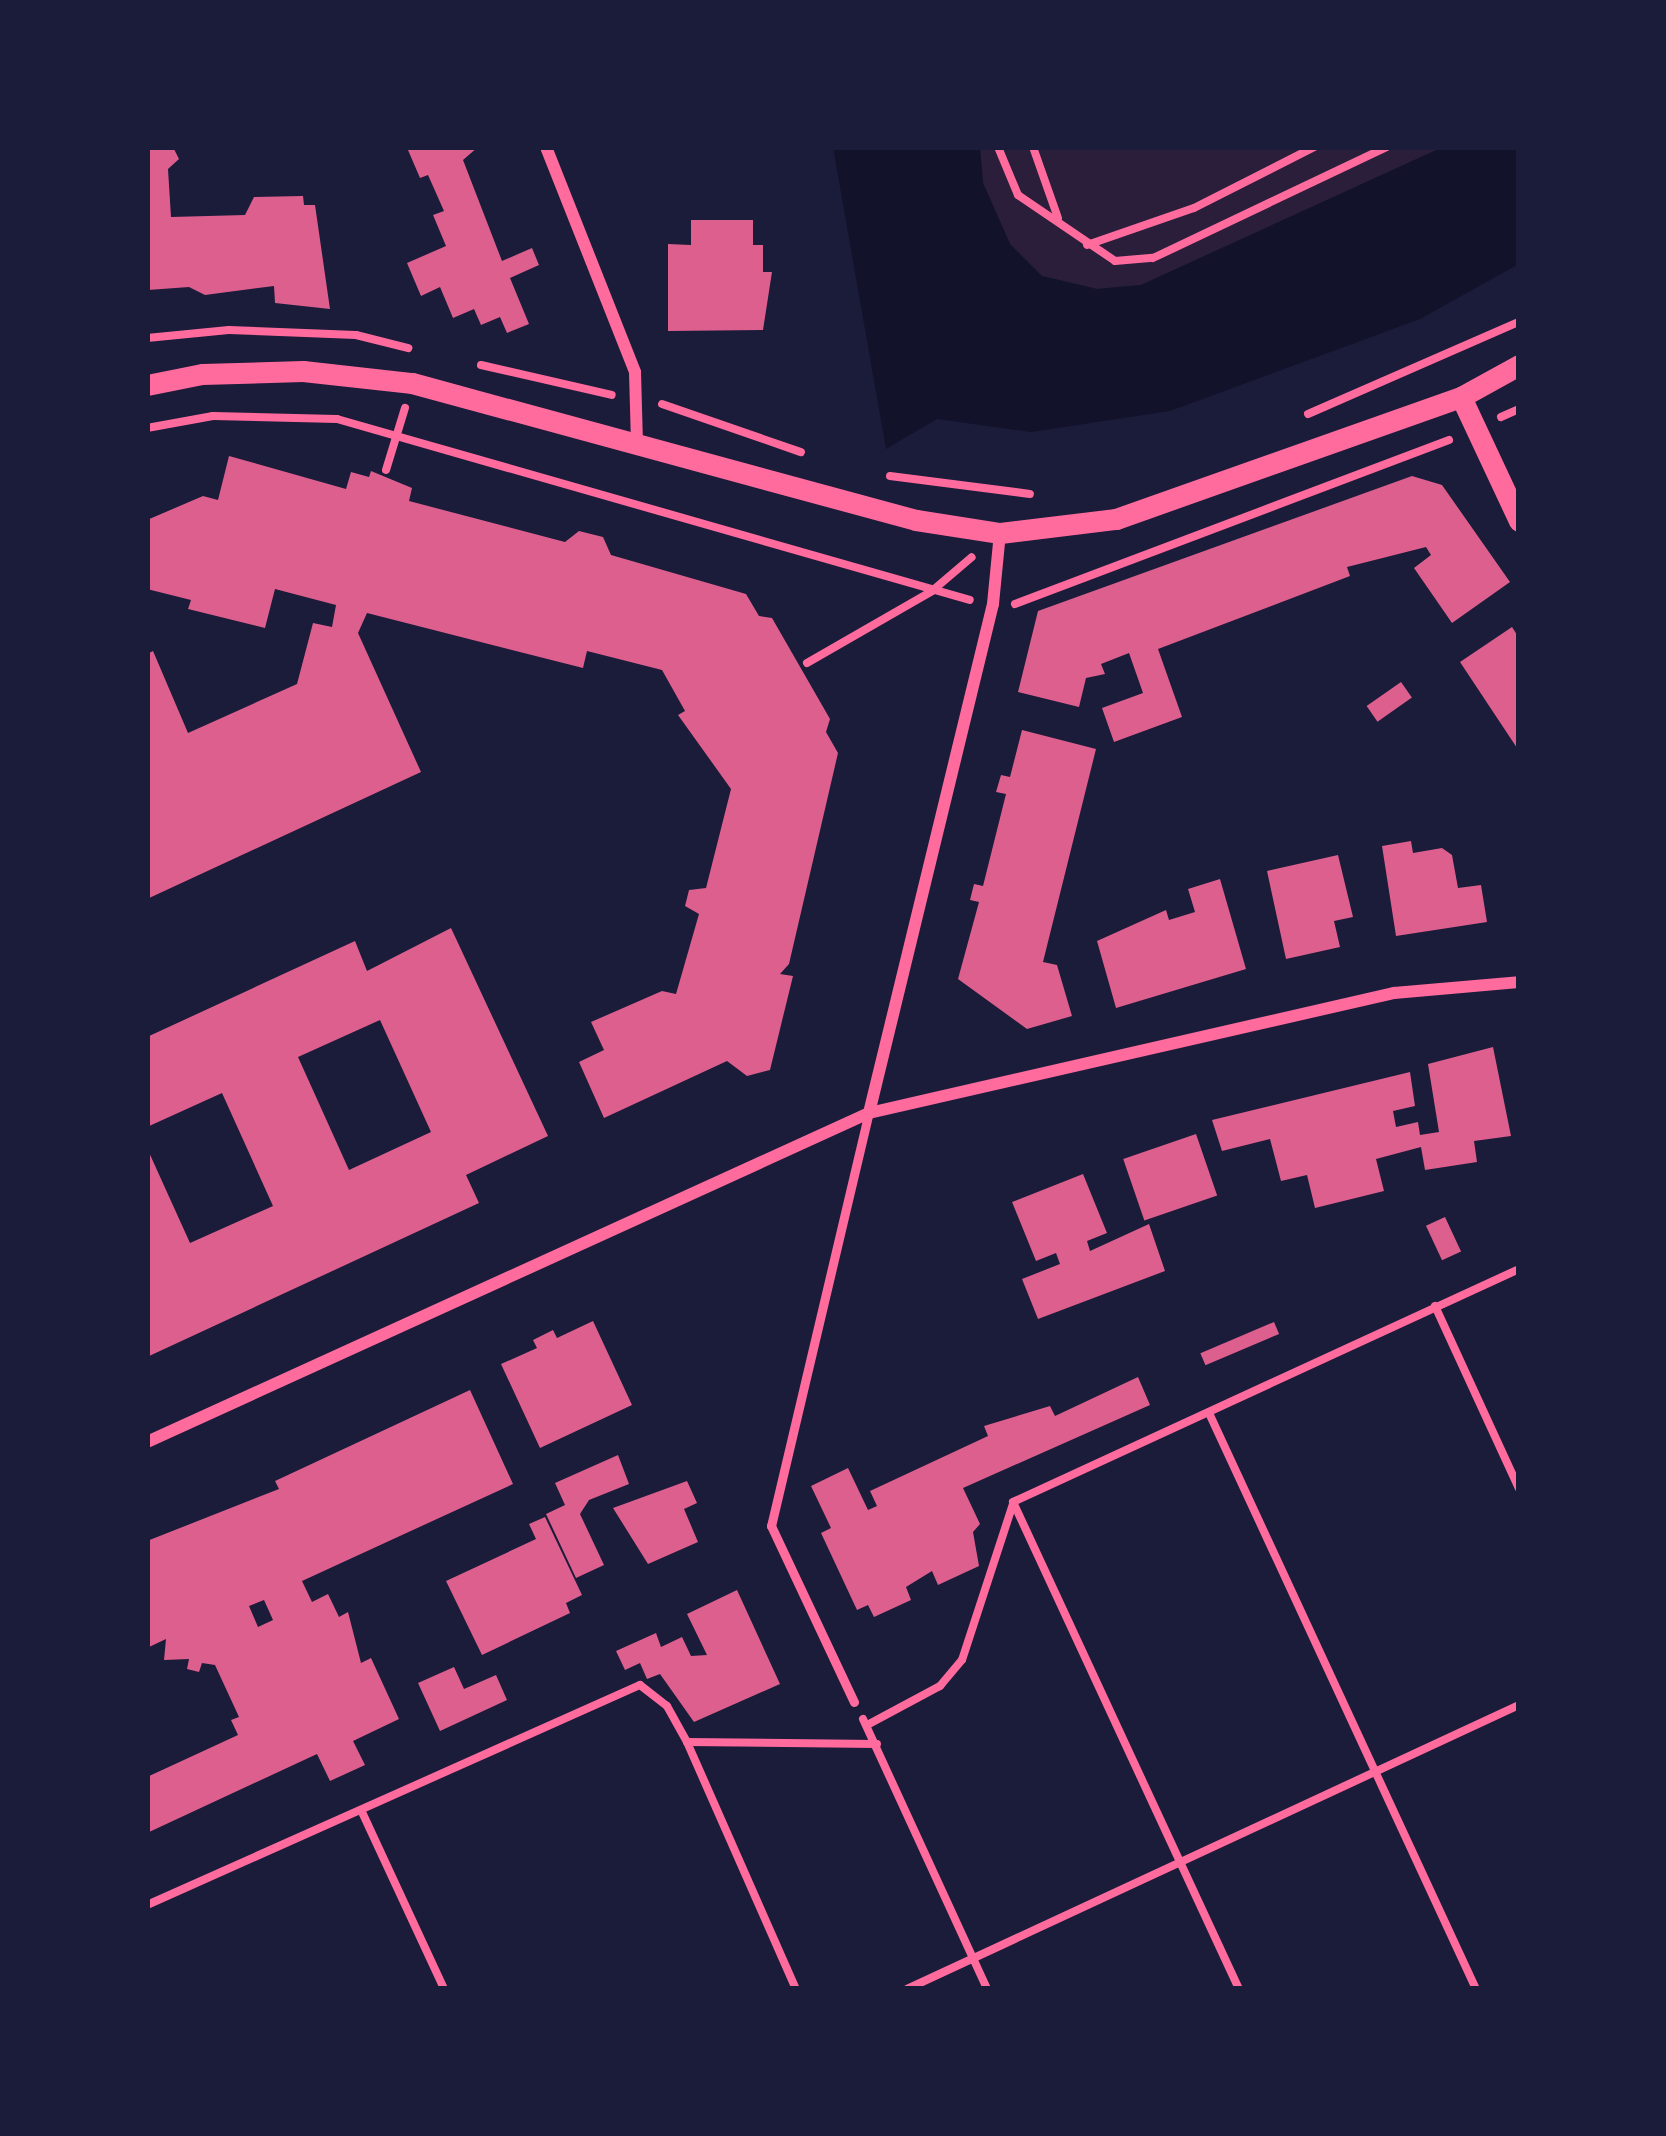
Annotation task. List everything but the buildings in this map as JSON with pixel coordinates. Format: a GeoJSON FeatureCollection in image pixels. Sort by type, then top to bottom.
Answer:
{"type":"FeatureCollection","features":[{"type":"Feature","properties":{"kind":"street"},"geometry":{"type":"LineString","coordinates":[[546,147],[635,372],[637,444]]}},
{"type":"Feature","properties":{"kind":"street"},"geometry":{"type":"LineString","coordinates":[[147,385],[303,371],[412,383],[916,520],[1000,533],[1116,519],[1462,398],[1519,365]]}},
{"type":"Feature","properties":{"kind":"street"},"geometry":{"type":"LineString","coordinates":[[1462,398],[1519,521]]}},
{"type":"Feature","properties":{"kind":"street"},"geometry":{"type":"LineString","coordinates":[[869,1113],[994,604],[1000,533]]}},
{"type":"Feature","properties":{"kind":"street"},"geometry":{"type":"LineString","coordinates":[[147,1442],[869,1113],[1394,992],[1519,982]]}},
{"type":"Feature","properties":{"kind":"lane"},"geometry":{"type":"LineString","coordinates":[[854,1702],[771,1526],[869,1113]]}},
{"type":"Feature","properties":{"kind":"path"},"geometry":{"type":"LineString","coordinates":[[998,147],[1018,195],[1059,220],[1085,245],[1115,261],[1153,258],[1387,147]]}},
{"type":"Feature","properties":{"kind":"path"},"geometry":{"type":"LineString","coordinates":[[1033,147],[1059,220]]}},
{"type":"Feature","properties":{"kind":"path"},"geometry":{"type":"LineString","coordinates":[[1085,245],[1194,208],[1314,147]]}},
{"type":"Feature","properties":{"kind":"path"},"geometry":{"type":"LineString","coordinates":[[1287,423],[1519,322]]}},
{"type":"Feature","properties":{"kind":"path"},"geometry":{"type":"LineString","coordinates":[[386,470],[412,383]]}},
{"type":"Feature","properties":{"kind":"path"},"geometry":{"type":"LineString","coordinates":[[753,436],[815,456]]}},
{"type":"Feature","properties":{"kind":"path"},"geometry":{"type":"LineString","coordinates":[[878,473],[956,488],[1052,493]]}},
{"type":"Feature","properties":{"kind":"path"},"geometry":{"type":"LineString","coordinates":[[806,663],[932,591],[1000,533]]}},
{"type":"Feature","properties":{"kind":"path"},"geometry":{"type":"LineString","coordinates":[[867,1726],[940,1687],[962,1660],[1013,1502],[1519,1269]]}},
{"type":"Feature","properties":{"kind":"path"},"geometry":{"type":"LineString","coordinates":[[1435,1306],[1519,1489]]}},
{"type":"Feature","properties":{"kind":"path"},"geometry":{"type":"LineString","coordinates":[[1209,1413],[1476,1989]]}},
{"type":"Feature","properties":{"kind":"path"},"geometry":{"type":"LineString","coordinates":[[1013,1502],[1239,1989]]}},
{"type":"Feature","properties":{"kind":"path"},"geometry":{"type":"LineString","coordinates":[[147,1905],[640,1685],[667,1706],[687,1742],[796,1989]]}},
{"type":"Feature","properties":{"kind":"path"},"geometry":{"type":"LineString","coordinates":[[854,1702],[878,1744],[987,1989]]}},
{"type":"Feature","properties":{"kind":"path"},"geometry":{"type":"LineString","coordinates":[[907,1989],[1519,1706]]}},
{"type":"Feature","properties":{"kind":"path"},"geometry":{"type":"LineString","coordinates":[[687,1742],[878,1744]]}},
{"type":"Feature","properties":{"kind":"path"},"geometry":{"type":"LineString","coordinates":[[362,1812],[444,1989]]}},
{"type":"Feature","properties":{"kind":"shaded area"},"geometry":{"type":"Polygon","coordinates":[[[833,147],[980,147],[983,183],[1010,244],[1042,276],[1097,289],[1141,285],[1443,147],[1519,147],[1519,264],[1420,319],[1170,411],[1031,432],[937,419],[886,449],[833,147]]]}},
{"type":"Feature","properties":{"kind":"shaded area"},"geometry":{"type":"Polygon","coordinates":[[[980,147],[1443,147],[1141,285],[1097,289],[1042,276],[1010,244],[983,183],[980,147]]]}}]}
